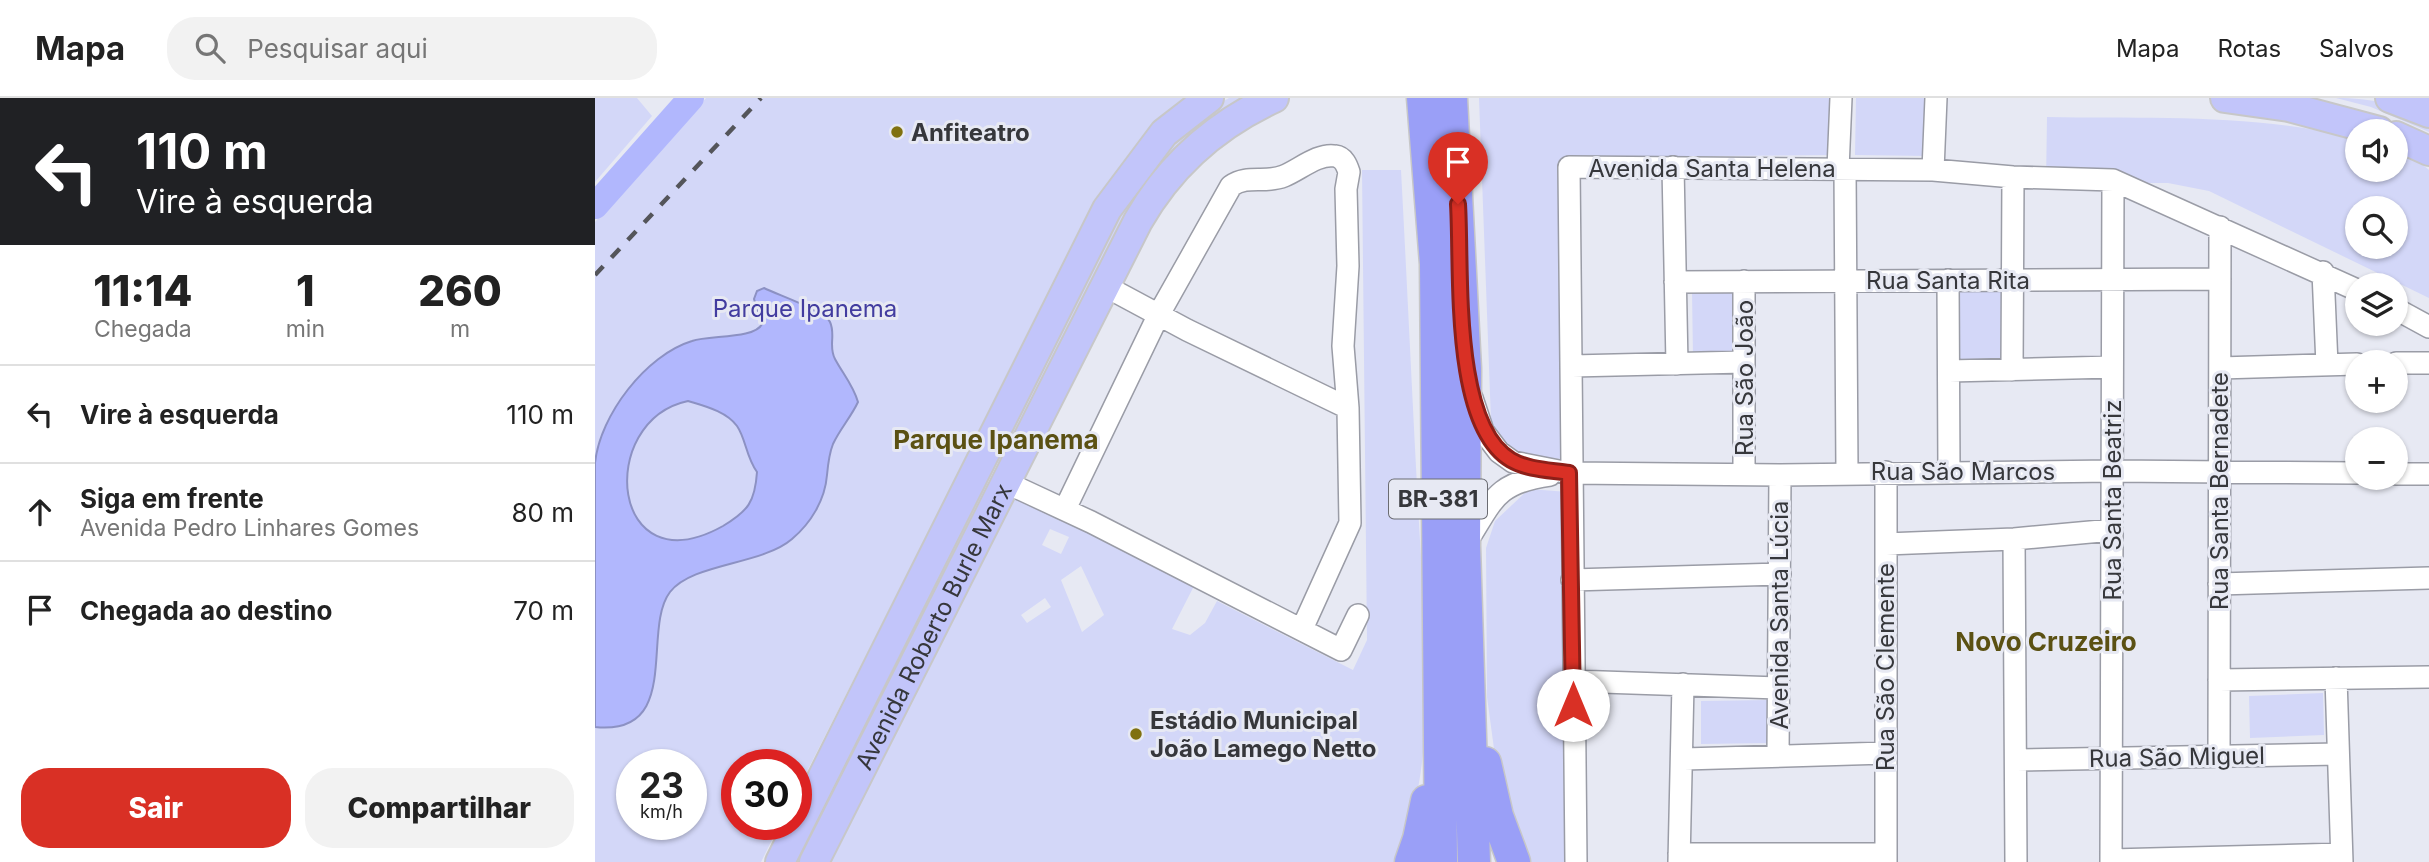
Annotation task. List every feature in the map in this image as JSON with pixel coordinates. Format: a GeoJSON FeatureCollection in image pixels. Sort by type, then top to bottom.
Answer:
{"type":"FeatureCollection","features":[{"type":"Feature","properties":{"kind":"highway","name":"BR-381"},"geometry":{"type":"LineString","coordinates":[[1423,98],[1444,119],[1465,369],[1464,546],[1474,862]]}},
{"type":"Feature","properties":{"kind":"highway","name":"BR-381"},"geometry":{"type":"LineString","coordinates":[[1441,862],[1436,264],[1444,119]]}},
{"type":"Feature","properties":{"kind":"highway"},"geometry":{"type":"LineString","coordinates":[[1411,862],[1426,811],[1440,654]]}},
{"type":"Feature","properties":{"kind":"highway"},"geometry":{"type":"LineString","coordinates":[[1471,703],[1497,816],[1514,862]]}},
{"type":"Feature","properties":{"kind":"main road","name":"Avenida Roberto Burle Marx"},"geometry":{"type":"LineString","coordinates":[[780,862],[974,470],[1113,198],[1164,134],[1209,98]]}},
{"type":"Feature","properties":{"kind":"main road","name":"Avenida Roberto Burle Marx"},"geometry":{"type":"LineString","coordinates":[[814,862],[1005,482],[1158,186],[1221,127],[1274,98]]}},
{"type":"Feature","properties":{"kind":"main road"},"geometry":{"type":"LineString","coordinates":[[2225,98],[2289,107],[2345,122]]}},
{"type":"Feature","properties":{"kind":"main road"},"geometry":{"type":"LineString","coordinates":[[2390,98],[2429,113]]}},
{"type":"Feature","properties":{"kind":"main road"},"geometry":{"type":"LineString","coordinates":[[2408,141],[2429,150]]}},
{"type":"Feature","properties":{"kind":"main road"},"geometry":{"type":"LineString","coordinates":[[974,470],[1005,482]]}},
{"type":"Feature","properties":{"kind":"main road"},"geometry":{"type":"LineString","coordinates":[[862,697],[893,707]]}},
{"type":"Feature","properties":{"kind":"street"},"geometry":{"type":"LineString","coordinates":[[1841,98],[1847,281],[1847,472]]}},
{"type":"Feature","properties":{"kind":"street"},"geometry":{"type":"LineString","coordinates":[[1933,170],[1936,98]]}},
{"type":"Feature","properties":{"kind":"street"},"geometry":{"type":"LineString","coordinates":[[1065,509],[1159,314],[1231,186],[1249,179],[1267,182],[1318,159],[1334,155],[1340,158],[1349,172],[1346,189],[1348,266],[1343,346],[1348,408],[1350,523],[1302,629]]}},
{"type":"Feature","properties":{"kind":"street","name":"Avenida Santa Helena"},"geometry":{"type":"LineString","coordinates":[[1576,862],[1569,473],[1572,366],[1569,167],[1933,170],[2013,177],[2113,180],[2345,284]]}},
{"type":"Feature","properties":{"kind":"street"},"geometry":{"type":"LineString","coordinates":[[1673,167],[1677,364]]}},
{"type":"Feature","properties":{"kind":"street"},"geometry":{"type":"LineString","coordinates":[[2012,370],[2013,177]]}},
{"type":"Feature","properties":{"kind":"street","name":"Rua Santa Beatriz"},"geometry":{"type":"LineString","coordinates":[[2111,861],[2113,180]]}},
{"type":"Feature","properties":{"kind":"street","name":"Rua Santa Bernadete"},"geometry":{"type":"LineString","coordinates":[[2219,756],[2220,227]]}},
{"type":"Feature","properties":{"kind":"street"},"geometry":{"type":"LineString","coordinates":[[2323,272],[2327,365]]}},
{"type":"Feature","properties":{"kind":"street","name":"Rua Santa Rita"},"geometry":{"type":"LineString","coordinates":[[1675,282],[2220,279]]}},
{"type":"Feature","properties":{"kind":"street","name":"Rua São João"},"geometry":{"type":"LineString","coordinates":[[1744,281],[1744,474]]}},
{"type":"Feature","properties":{"kind":"street"},"geometry":{"type":"LineString","coordinates":[[1948,281],[1949,472]]}},
{"type":"Feature","properties":{"kind":"street"},"geometry":{"type":"LineString","coordinates":[[1105,286],[1348,408]]}},
{"type":"Feature","properties":{"kind":"street"},"geometry":{"type":"LineString","coordinates":[[2408,316],[2429,327]]}},
{"type":"Feature","properties":{"kind":"street"},"geometry":{"type":"LineString","coordinates":[[1572,366],[1744,362]]}},
{"type":"Feature","properties":{"kind":"street"},"geometry":{"type":"LineString","coordinates":[[2408,363],[2429,363]]}},
{"type":"Feature","properties":{"kind":"street"},"geometry":{"type":"LineString","coordinates":[[2220,368],[2345,364]]}},
{"type":"Feature","properties":{"kind":"street"},"geometry":{"type":"LineString","coordinates":[[1949,372],[2112,367]]}},
{"type":"Feature","properties":{"kind":"street"},"geometry":{"type":"LineString","coordinates":[[1465,369],[1480,423],[1499,452],[1513,462],[1569,473]]}},
{"type":"Feature","properties":{"kind":"street","name":"Rua São Clemente"},"geometry":{"type":"LineString","coordinates":[[1886,472],[1886,858]]}},
{"type":"Feature","properties":{"kind":"street"},"geometry":{"type":"LineString","coordinates":[[1464,546],[1501,491],[1523,479],[1569,473]]}},
{"type":"Feature","properties":{"kind":"street","name":"Rua São Marcos"},"geometry":{"type":"LineString","coordinates":[[1569,473],[2345,473]]}},
{"type":"Feature","properties":{"kind":"street"},"geometry":{"type":"LineString","coordinates":[[2408,474],[2429,474]]}},
{"type":"Feature","properties":{"kind":"street","name":"Avenida Santa Lúcia"},"geometry":{"type":"LineString","coordinates":[[1778,755],[1780,475]]}},
{"type":"Feature","properties":{"kind":"street"},"geometry":{"type":"LineString","coordinates":[[1005,482],[1065,509],[1341,650],[1358,615]]}},
{"type":"Feature","properties":{"kind":"street"},"geometry":{"type":"LineString","coordinates":[[1886,544],[2112,530]]}},
{"type":"Feature","properties":{"kind":"street"},"geometry":{"type":"LineString","coordinates":[[2014,538],[2016,862]]}},
{"type":"Feature","properties":{"kind":"street"},"geometry":{"type":"LineString","coordinates":[[1572,580],[1780,574]]}},
{"type":"Feature","properties":{"kind":"street"},"geometry":{"type":"LineString","coordinates":[[2219,584],[2429,578]]}},
{"type":"Feature","properties":{"kind":"street"},"geometry":{"type":"LineString","coordinates":[[2219,680],[2429,677]]}},
{"type":"Feature","properties":{"kind":"street"},"geometry":{"type":"LineString","coordinates":[[2111,861],[2341,858],[2336,678]]}},
{"type":"Feature","properties":{"kind":"street"},"geometry":{"type":"LineString","coordinates":[[1573,681],[1778,688]]}},
{"type":"Feature","properties":{"kind":"street"},"geometry":{"type":"LineString","coordinates":[[1683,684],[1684,759],[1679,858],[1886,858]]}},
{"type":"Feature","properties":{"kind":"street"},"geometry":{"type":"LineString","coordinates":[[1684,759],[1885,753]]}},
{"type":"Feature","properties":{"kind":"street","name":"Rua São Miguel"},"geometry":{"type":"LineString","coordinates":[[2016,761],[2338,754]]}},
{"type":"Feature","properties":{"kind":"green space"},"geometry":{"type":"Polygon","coordinates":[[[595,98],[637,98],[652,116],[595,182],[595,98]]]}},
{"type":"Feature","properties":{"kind":"green space","name":"Parque Ipanema"},"geometry":{"type":"Polygon","coordinates":[[[706,98],[1192,98],[1040,313],[812,762],[812,749],[721,749],[721,840],[772,840],[761,862],[595,862],[595,222],[706,98]]]}},
{"type":"Feature","properties":{"kind":"green space"},"geometry":{"type":"Polygon","coordinates":[[[1229,98],[1253,98],[1215,120],[999,466],[996,459],[1121,213],[1173,140],[1207,111],[1229,98]]]}},
{"type":"Feature","properties":{"kind":"green space"},"geometry":{"type":"Polygon","coordinates":[[[1479,98],[1835,98],[1833,155],[1564,157],[1573,459],[1535,457],[1515,450],[1499,434],[1491,421],[1479,98]]]}},
{"type":"Feature","properties":{"kind":"green space"},"geometry":{"type":"Polygon","coordinates":[[[1856,98],[1931,98],[1930,156],[1855,155],[1856,98]]]}},
{"type":"Feature","properties":{"kind":"green space"},"geometry":{"type":"Polygon","coordinates":[[[2336,98],[2373,101],[2405,110],[2429,120],[2429,132],[2408,123],[2408,119],[2399,119],[2371,107],[2336,98]]]}},
{"type":"Feature","properties":{"kind":"green space"},"geometry":{"type":"Polygon","coordinates":[[[2047,117],[2242,121],[2345,136],[2345,182],[2408,182],[2408,155],[2412,156],[2429,170],[2429,298],[2408,288],[2408,273],[2378,273],[2349,259],[2408,259],[2408,196],[2345,196],[2345,257],[2209,191],[2168,183],[2046,183],[2047,117]]]}},
{"type":"Feature","properties":{"kind":"green space"},"geometry":{"type":"Polygon","coordinates":[[[1362,170],[1401,170],[1426,639],[1426,687],[1420,780],[1410,823],[1395,862],[829,862],[1010,500],[1019,497],[1194,586],[1172,629],[1190,635],[1205,623],[1217,601],[1353,670],[1367,640],[1362,170]],[[1050,529],[1042,545],[1061,554],[1069,537],[1050,529]],[[1081,566],[1061,580],[1082,632],[1104,615],[1081,566]],[[1045,598],[1021,615],[1027,623],[1051,607],[1045,598]]]}},
{"type":"Feature","properties":{"kind":"green space"},"geometry":{"type":"Polygon","coordinates":[[[1954,289],[2011,289],[2011,366],[1954,366],[1954,289]]]}},
{"type":"Feature","properties":{"kind":"green space"},"geometry":{"type":"Polygon","coordinates":[[[1741,290],[1741,357],[1693,357],[1692,291],[1741,290]]]}},
{"type":"Feature","properties":{"kind":"green space"},"geometry":{"type":"Polygon","coordinates":[[[992,482],[885,693],[883,687],[985,483],[992,482]]]}},
{"type":"Feature","properties":{"kind":"green space"},"geometry":{"type":"Polygon","coordinates":[[[1529,489],[1568,492],[1570,862],[1520,862],[1503,815],[1487,697],[1486,548],[1495,521],[1529,489]]]}},
{"type":"Feature","properties":{"kind":"green space"},"geometry":{"type":"Polygon","coordinates":[[[2323,693],[2324,735],[2250,738],[2249,696],[2323,693]]]}},
{"type":"Feature","properties":{"kind":"green space"},"geometry":{"type":"Polygon","coordinates":[[[1770,700],[1770,743],[1701,744],[1701,701],[1770,700]]]}},
{"type":"Feature","properties":{"kind":"green space"},"geometry":{"type":"Polygon","coordinates":[[[879,710],[809,862],[795,862],[806,840],[812,840],[812,828],[870,712],[879,710]]]}},
{"type":"Feature","properties":{"kind":"water"},"geometry":{"type":"Polygon","coordinates":[[[764,288],[811,308],[830,322],[833,354],[858,402],[833,444],[823,493],[805,526],[779,548],[710,569],[680,582],[670,592],[662,609],[655,677],[650,698],[640,715],[622,725],[595,727],[595,463],[606,426],[628,389],[642,373],[675,348],[700,339],[742,334],[758,329],[762,324],[754,299],[757,291],[764,288]],[[688,401],[658,415],[638,438],[628,466],[628,495],[638,519],[657,536],[685,540],[723,526],[739,515],[752,498],[757,472],[737,426],[721,413],[688,401]]]}},
{"type":"Feature","properties":{"kind":"waterway"},"geometry":{"type":"LineString","coordinates":[[595,206],[691,98]]}},
{"type":"Feature","properties":{"kind":"railway"},"geometry":{"type":"LineString","coordinates":[[595,275],[761,98]]}},
{"type":"Feature","properties":{"kind":"place","name":"Anfiteatro"},"geometry":{"type":"Point","coordinates":[897,132]}},
{"type":"Feature","properties":{"kind":"place","name":"Estádio Municipal João Lamego Netto"},"geometry":{"type":"Point","coordinates":[1136,734]}},
{"type":"Feature","properties":{"kind":"district","name":"Parque Ipanema"},"geometry":{"type":"Point","coordinates":[996,439]}},
{"type":"Feature","properties":{"kind":"district","name":"Novo Cruzeiro"},"geometry":{"type":"Point","coordinates":[2046,641]}},
{"type":"Feature","properties":{"kind":"route"},"geometry":{"type":"LineString","coordinates":[[1458,204],[1465,369],[1483,431],[1499,452],[1513,462],[1569,473],[1573,705]]}}]}
